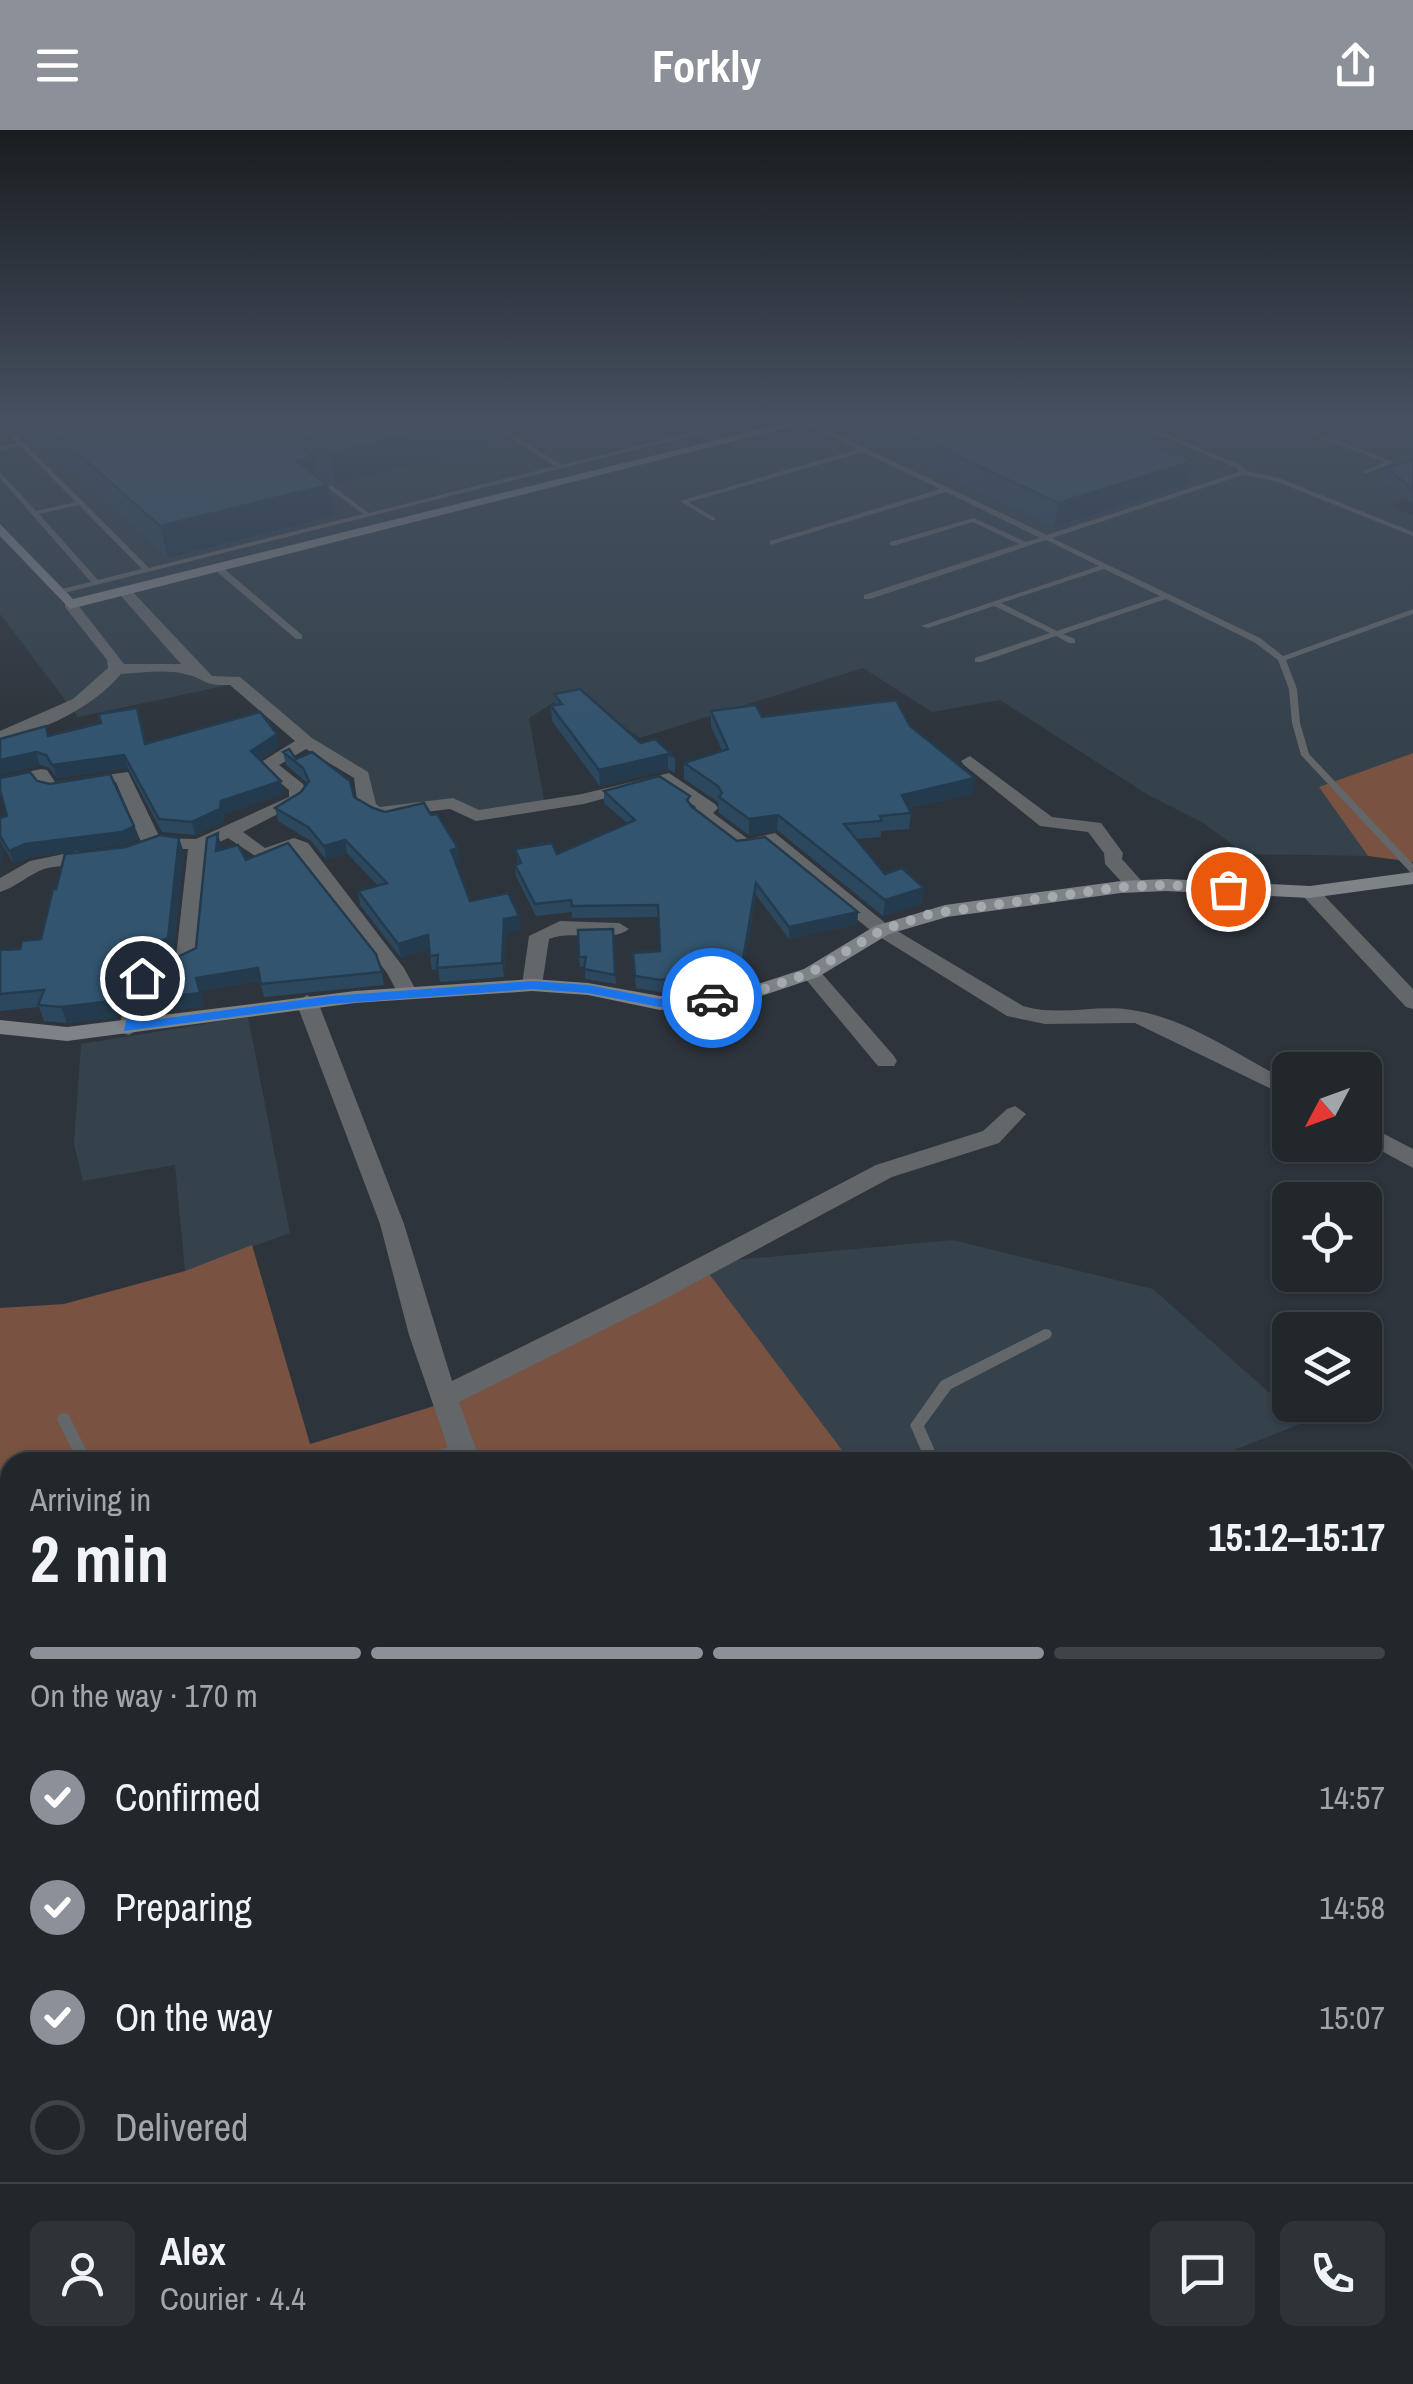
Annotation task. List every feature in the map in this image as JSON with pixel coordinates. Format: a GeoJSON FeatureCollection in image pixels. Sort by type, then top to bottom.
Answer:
{"type":"FeatureCollection","features":[{"type":"Feature","properties":{"kind":"street"},"geometry":{"type":"LineString","coordinates":[[65,598],[126,592],[389,526]]}},
{"type":"Feature","properties":{"kind":"street"},"geometry":{"type":"LineString","coordinates":[[0,528],[65,598],[115,659],[116,669],[108,681],[73,706],[0,736]]}},
{"type":"Feature","properties":{"kind":"street"},"geometry":{"type":"LineString","coordinates":[[126,592],[202,680],[234,680],[306,742],[362,776],[367,807],[377,814],[453,803],[480,816],[584,799],[663,776],[710,808],[700,812],[746,846],[768,838],[882,930],[1028,1016],[1121,1015],[1148,1020],[1272,1082]]}},
{"type":"Feature","properties":{"kind":"street"},"geometry":{"type":"LineString","coordinates":[[116,669],[160,667],[196,671]]}},
{"type":"Feature","properties":{"kind":"street"},"geometry":{"type":"LineString","coordinates":[[0,886],[37,865],[125,854],[172,841],[198,845],[230,831],[299,796],[297,788],[267,764],[306,742]]}},
{"type":"Feature","properties":{"kind":"street"},"geometry":{"type":"LineString","coordinates":[[970,760],[1050,824],[1094,827],[1114,853],[1112,860],[1136,886]]}},
{"type":"Feature","properties":{"kind":"street"},"geometry":{"type":"LineString","coordinates":[[0,783],[41,774],[48,786],[54,788],[122,776],[154,844]]}},
{"type":"Feature","properties":{"kind":"street"},"geometry":{"type":"LineString","coordinates":[[230,831],[264,855],[294,844],[300,847],[396,972],[407,992]]}},
{"type":"Feature","properties":{"kind":"street"},"geometry":{"type":"LineString","coordinates":[[129,1028],[142,978],[148,972],[186,962],[198,845]]}},
{"type":"Feature","properties":{"kind":"street"},"geometry":{"type":"LineString","coordinates":[[0,1027],[66,1034],[307,1002],[532,985],[588,989],[660,1003],[750,994],[810,973],[882,930],[946,911],[1136,886],[1310,892],[1413,878]]}},
{"type":"Feature","properties":{"kind":"street"},"geometry":{"type":"LineString","coordinates":[[1310,892],[1413,1002]]}},
{"type":"Feature","properties":{"kind":"street"},"geometry":{"type":"LineString","coordinates":[[532,985],[539,936],[560,927],[620,929]]}},
{"type":"Feature","properties":{"kind":"street"},"geometry":{"type":"LineString","coordinates":[[810,973],[886,1061]]}},
{"type":"Feature","properties":{"kind":"street"},"geometry":{"type":"LineString","coordinates":[[307,1002],[392,1224],[422,1335],[463,1452]]}},
{"type":"Feature","properties":{"kind":"street"},"geometry":{"type":"LineString","coordinates":[[445,1397],[652,1294],[884,1171],[990,1137],[1014,1114]]}},
{"type":"Feature","properties":{"kind":"street"},"geometry":{"type":"LineString","coordinates":[[1382,1142],[1413,1160]]}},
{"type":"Feature","properties":{"kind":"lane"},"geometry":{"type":"LineString","coordinates":[[47,526],[96,583]]}},
{"type":"Feature","properties":{"kind":"lane"},"geometry":{"type":"LineString","coordinates":[[103,526],[147,570]]}},
{"type":"Feature","properties":{"kind":"lane"},"geometry":{"type":"LineString","coordinates":[[65,598],[96,583],[323,526]]}},
{"type":"Feature","properties":{"kind":"lane"},"geometry":{"type":"LineString","coordinates":[[772,542],[824,526]]}},
{"type":"Feature","properties":{"kind":"lane"},"geometry":{"type":"LineString","coordinates":[[892,544],[953,526]]}},
{"type":"Feature","properties":{"kind":"lane"},"geometry":{"type":"LineString","coordinates":[[987,526],[1024,544]]}},
{"type":"Feature","properties":{"kind":"lane"},"geometry":{"type":"LineString","coordinates":[[1023,526],[1257,640],[1282,659],[1294,688],[1296,723],[1305,755],[1413,870]]}},
{"type":"Feature","properties":{"kind":"lane"},"geometry":{"type":"LineString","coordinates":[[868,596],[1077,526]]}},
{"type":"Feature","properties":{"kind":"lane"},"geometry":{"type":"LineString","coordinates":[[925,626],[1106,566]]}},
{"type":"Feature","properties":{"kind":"lane"},"geometry":{"type":"LineString","coordinates":[[219,569],[299,638]]}},
{"type":"Feature","properties":{"kind":"lane"},"geometry":{"type":"LineString","coordinates":[[978,660],[1167,596]]}},
{"type":"Feature","properties":{"kind":"lane"},"geometry":{"type":"LineString","coordinates":[[994,603],[1072,641]]}},
{"type":"Feature","properties":{"kind":"lane"},"geometry":{"type":"LineString","coordinates":[[1282,659],[1413,611]]}},
{"type":"Feature","properties":{"kind":"lane"},"geometry":{"type":"LineString","coordinates":[[929,1452],[917,1425],[946,1386],[1045,1334]]}},
{"type":"Feature","properties":{"kind":"lane"},"geometry":{"type":"LineString","coordinates":[[64,1419],[80,1452]]}},
{"type":"Feature","properties":{"kind":"shaded area"},"geometry":{"type":"Polygon","coordinates":[[[0,526],[1413,526],[1413,753],[1320,787],[1368,856],[1245,854],[1205,824],[1148,795],[1000,700],[932,712],[863,668],[640,738],[570,692],[529,718],[545,805],[478,817],[458,802],[372,814],[366,778],[238,683],[78,717],[0,614],[0,526]]]}},
{"type":"Feature","properties":{"kind":"shaded area"},"geometry":{"type":"Polygon","coordinates":[[[1413,753],[1413,862],[1368,856],[1319,787],[1413,753]]]}},
{"type":"Feature","properties":{"kind":"shaded area"},"geometry":{"type":"Polygon","coordinates":[[[248,1017],[290,1233],[185,1271],[175,1165],[83,1181],[74,1144],[81,1044],[248,1017]]]}},
{"type":"Feature","properties":{"kind":"shaded area"},"geometry":{"type":"Polygon","coordinates":[[[953,1240],[1153,1289],[1272,1395],[1272,1422],[1303,1423],[1236,1452],[843,1452],[701,1263],[953,1240]]]}},
{"type":"Feature","properties":{"kind":"shaded area"},"geometry":{"type":"Polygon","coordinates":[[[252,1245],[310,1444],[457,1399],[701,1263],[843,1452],[0,1452],[0,1308],[64,1304],[185,1271],[252,1245]]]}},
{"type":"Feature","properties":{"kind":"building"},"geometry":{"type":"Polygon","coordinates":[[[580,689],[641,743],[655,739],[675,757],[668,754],[599,770],[551,706],[562,704],[554,694],[580,689]]]}},
{"type":"Feature","properties":{"kind":"building"},"geometry":{"type":"Polygon","coordinates":[[[896,700],[910,726],[975,778],[902,795],[911,813],[880,816],[882,821],[844,824],[885,874],[902,868],[924,888],[885,900],[778,815],[749,819],[719,797],[722,793],[718,786],[684,763],[728,749],[711,711],[756,705],[762,717],[896,700]]]}},
{"type":"Feature","properties":{"kind":"building"},"geometry":{"type":"Polygon","coordinates":[[[137,708],[145,744],[260,712],[277,734],[251,751],[281,781],[221,801],[220,809],[192,822],[159,819],[124,755],[52,765],[46,755],[36,752],[0,760],[0,739],[46,726],[48,736],[101,723],[99,714],[137,708]]]}},
{"type":"Feature","properties":{"kind":"building"},"geometry":{"type":"Polygon","coordinates":[[[289,749],[296,759],[312,752],[350,781],[354,797],[373,808],[385,812],[424,803],[431,815],[437,814],[458,848],[451,850],[470,901],[508,893],[519,916],[504,919],[502,963],[437,968],[438,955],[430,956],[428,935],[398,944],[358,891],[387,883],[345,840],[324,846],[308,827],[275,808],[301,792],[309,781],[303,768],[283,752],[289,749]]]}},
{"type":"Feature","properties":{"kind":"building"},"geometry":{"type":"Polygon","coordinates":[[[30,772],[37,781],[50,784],[110,774],[134,826],[122,832],[25,844],[9,851],[0,836],[0,818],[7,816],[0,778],[30,772]]]}},
{"type":"Feature","properties":{"kind":"building"},"geometry":{"type":"Polygon","coordinates":[[[659,776],[690,796],[687,800],[692,807],[737,841],[765,837],[858,912],[789,927],[756,883],[741,972],[660,980],[635,976],[633,953],[660,951],[658,905],[572,906],[571,900],[535,904],[515,865],[521,863],[515,849],[552,843],[557,854],[635,820],[604,791],[659,776]]]}},
{"type":"Feature","properties":{"kind":"building"},"geometry":{"type":"Polygon","coordinates":[[[218,833],[216,851],[238,845],[246,860],[288,843],[376,954],[382,972],[261,984],[258,968],[196,978],[200,993],[143,1000],[151,970],[196,948],[207,838],[218,833]]]}},
{"type":"Feature","properties":{"kind":"building"},"geometry":{"type":"Polygon","coordinates":[[[160,835],[179,838],[168,938],[127,955],[112,1001],[61,1007],[38,1005],[44,990],[0,994],[0,950],[20,949],[22,941],[41,939],[65,854],[126,847],[160,835]]]}},
{"type":"Feature","properties":{"kind":"building"},"geometry":{"type":"Polygon","coordinates":[[[613,929],[615,975],[584,969],[586,957],[579,957],[578,930],[613,929]]]}},
{"type":"Feature","properties":{"kind":"way so far"},"geometry":{"type":"LineString","coordinates":[[712,998],[750,994],[810,973],[882,930],[930,914],[1122,887],[1228,889]]}},
{"type":"Feature","properties":{"kind":"route"},"geometry":{"type":"LineString","coordinates":[[142,978],[129,1028],[331,1000],[532,985],[588,989],[660,1003],[712,998]]}}]}
